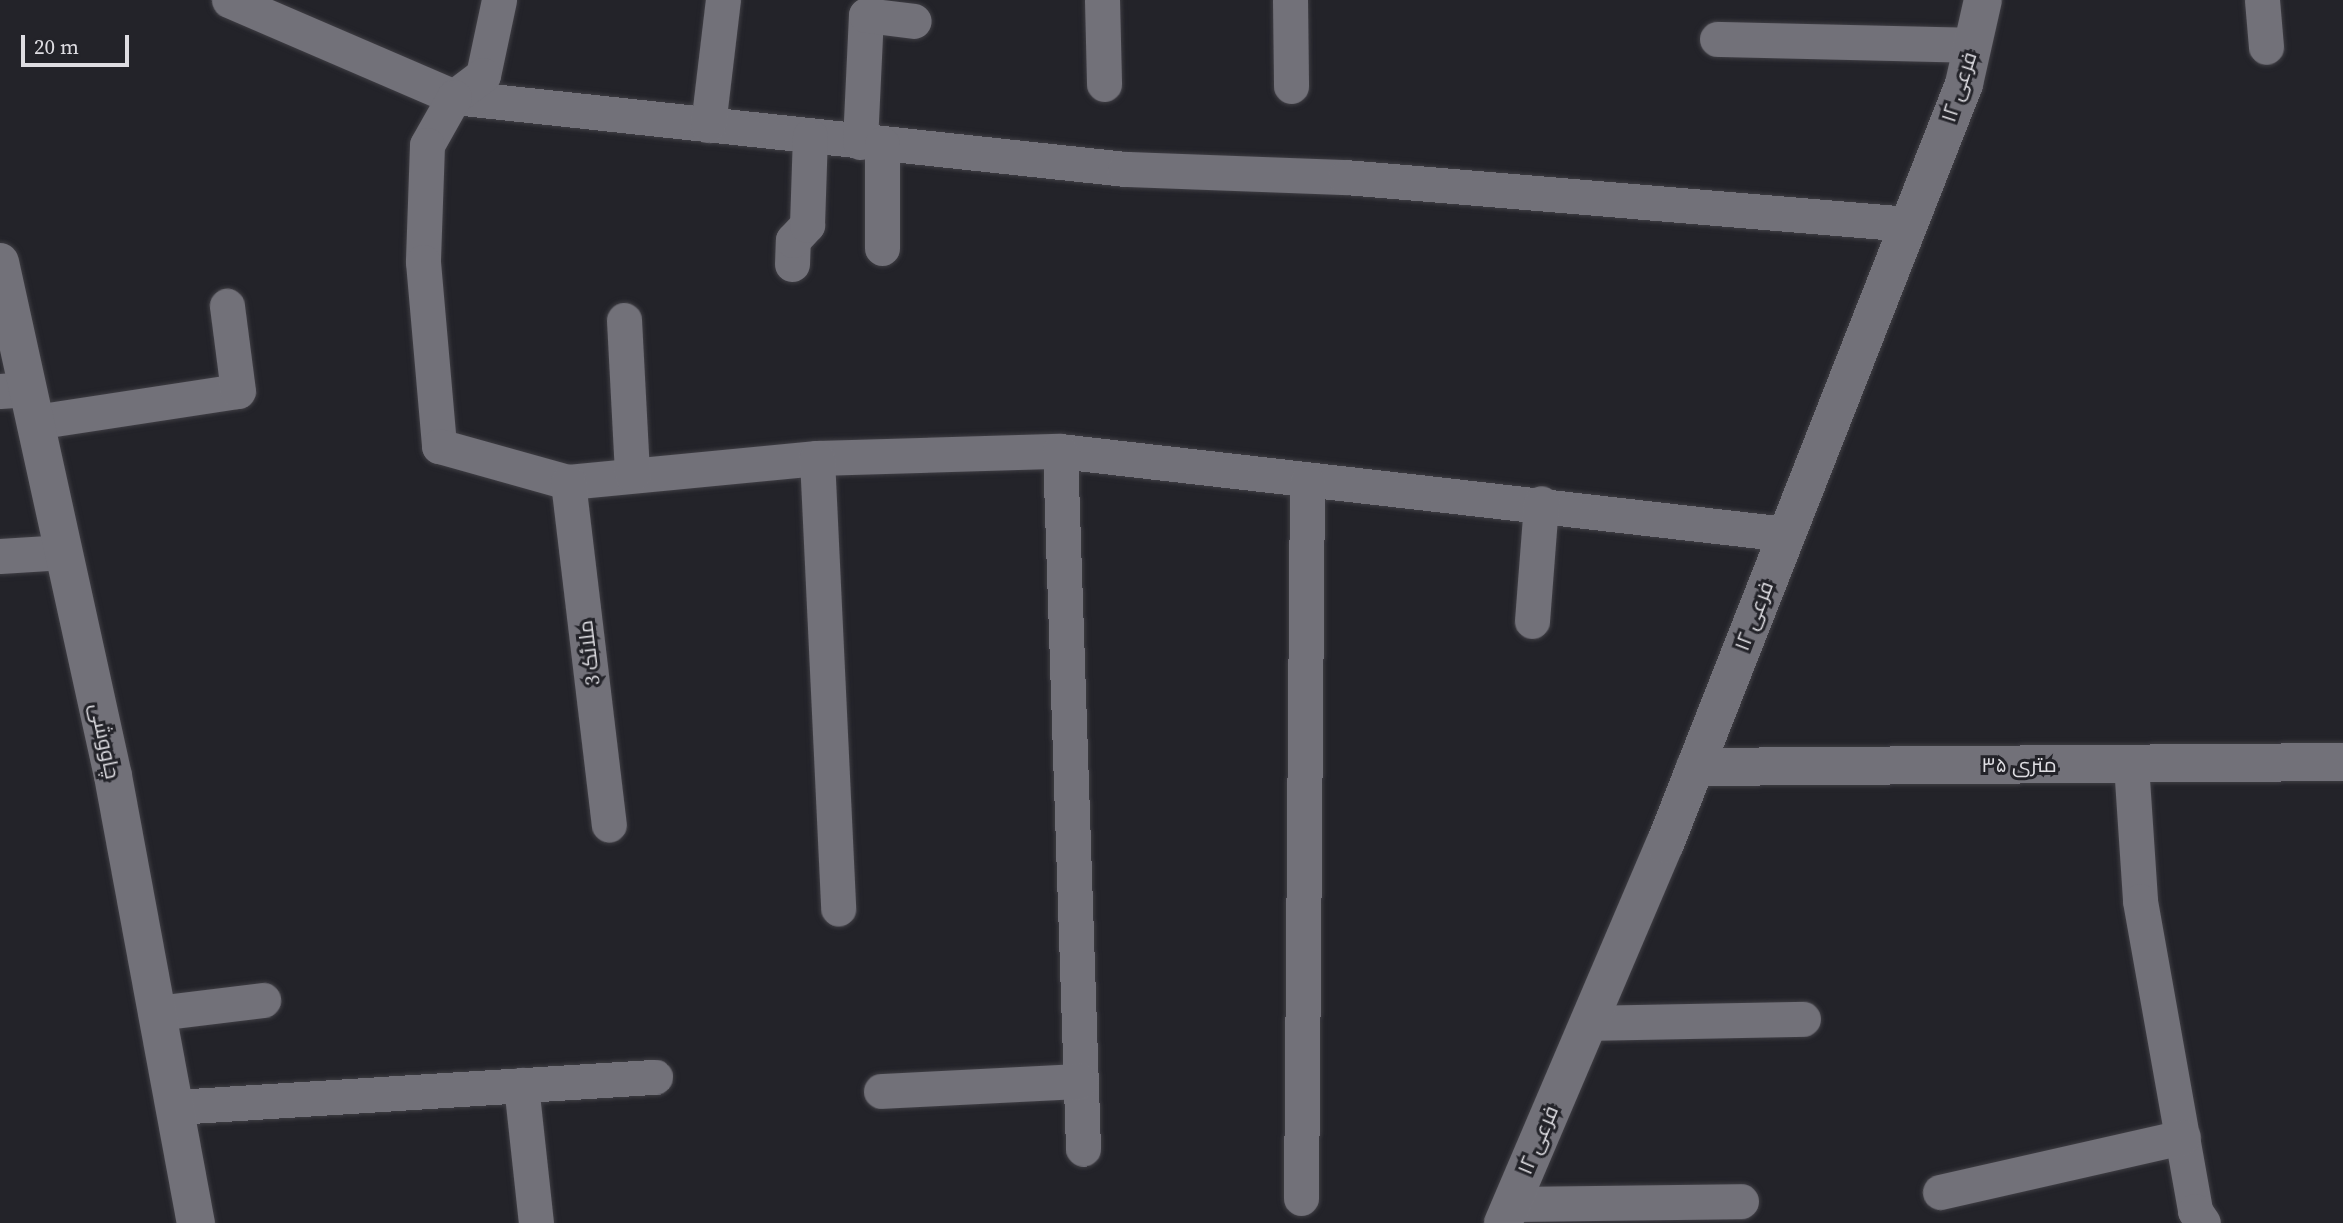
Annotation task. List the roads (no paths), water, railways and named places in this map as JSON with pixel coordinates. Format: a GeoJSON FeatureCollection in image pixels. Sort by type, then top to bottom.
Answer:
{"type":"FeatureCollection","features":[{"type":"Feature","properties":{"kind":"street"},"geometry":{"type":"LineString","coordinates":[[229,0],[454,97],[1125,169],[1345,177],[1908,224]]}},
{"type":"Feature","properties":{"kind":"street"},"geometry":{"type":"LineString","coordinates":[[499,0],[483,75],[454,97],[428,145],[424,262],[439,446],[568,482],[817,458],[1060,451],[1307,482],[1541,503],[1786,534]]}},
{"type":"Feature","properties":{"kind":"street"},"geometry":{"type":"LineString","coordinates":[[708,125],[723,0]]}},
{"type":"Feature","properties":{"kind":"street"},"geometry":{"type":"LineString","coordinates":[[1102,0],[1104,85]]}},
{"type":"Feature","properties":{"kind":"street"},"geometry":{"type":"LineString","coordinates":[[1290,0],[1291,86]]}},
{"type":"Feature","properties":{"kind":"street","name":"فرعی ۱۲"},"geometry":{"type":"LineString","coordinates":[[1507,1214],[1695,767],[1964,84],[1983,0]]}},
{"type":"Feature","properties":{"kind":"street"},"geometry":{"type":"LineString","coordinates":[[2262,0],[2266,47]]}},
{"type":"Feature","properties":{"kind":"street"},"geometry":{"type":"LineString","coordinates":[[882,248],[871,143],[866,15],[914,21]]}},
{"type":"Feature","properties":{"kind":"street"},"geometry":{"type":"LineString","coordinates":[[1717,39],[1972,45]]}},
{"type":"Feature","properties":{"kind":"street"},"geometry":{"type":"LineString","coordinates":[[792,264],[793,240],[807,225],[810,136]]}},
{"type":"Feature","properties":{"kind":"street","name":"چاووشی"},"geometry":{"type":"LineString","coordinates":[[0,262],[21,400],[64,552],[113,776],[196,1223]]}},
{"type":"Feature","properties":{"kind":"street"},"geometry":{"type":"LineString","coordinates":[[21,400],[237,391],[227,306]]}},
{"type":"Feature","properties":{"kind":"street"},"geometry":{"type":"LineString","coordinates":[[624,320],[632,475]]}},
{"type":"Feature","properties":{"kind":"street"},"geometry":{"type":"LineString","coordinates":[[1060,451],[1083,1149]]}},
{"type":"Feature","properties":{"kind":"street"},"geometry":{"type":"LineString","coordinates":[[817,458],[838,909]]}},
{"type":"Feature","properties":{"kind":"street","name":"ملائک 3"},"geometry":{"type":"LineString","coordinates":[[568,482],[609,825]]}},
{"type":"Feature","properties":{"kind":"street"},"geometry":{"type":"LineString","coordinates":[[1301,1198],[1307,482]]}},
{"type":"Feature","properties":{"kind":"street"},"geometry":{"type":"LineString","coordinates":[[1532,621],[1541,503]]}},
{"type":"Feature","properties":{"kind":"street"},"geometry":{"type":"LineString","coordinates":[[0,556],[64,552]]}},
{"type":"Feature","properties":{"kind":"street","name":"۳۵ متری"},"geometry":{"type":"LineString","coordinates":[[1695,767],[2343,762]]}},
{"type":"Feature","properties":{"kind":"street"},"geometry":{"type":"LineString","coordinates":[[2131,764],[2140,901],[2195,1211],[2203,1223]]}},
{"type":"Feature","properties":{"kind":"street"},"geometry":{"type":"LineString","coordinates":[[157,1013],[263,1000]]}},
{"type":"Feature","properties":{"kind":"street"},"geometry":{"type":"LineString","coordinates":[[1588,1023],[1803,1019]]}},
{"type":"Feature","properties":{"kind":"street"},"geometry":{"type":"LineString","coordinates":[[175,1107],[655,1077]]}},
{"type":"Feature","properties":{"kind":"street"},"geometry":{"type":"LineString","coordinates":[[881,1091],[1081,1081]]}},
{"type":"Feature","properties":{"kind":"street"},"geometry":{"type":"LineString","coordinates":[[521,1085],[536,1223]]}},
{"type":"Feature","properties":{"kind":"street"},"geometry":{"type":"LineString","coordinates":[[1940,1192],[2183,1137]]}},
{"type":"Feature","properties":{"kind":"street"},"geometry":{"type":"LineString","coordinates":[[1507,1214],[1741,1201]]}}]}
